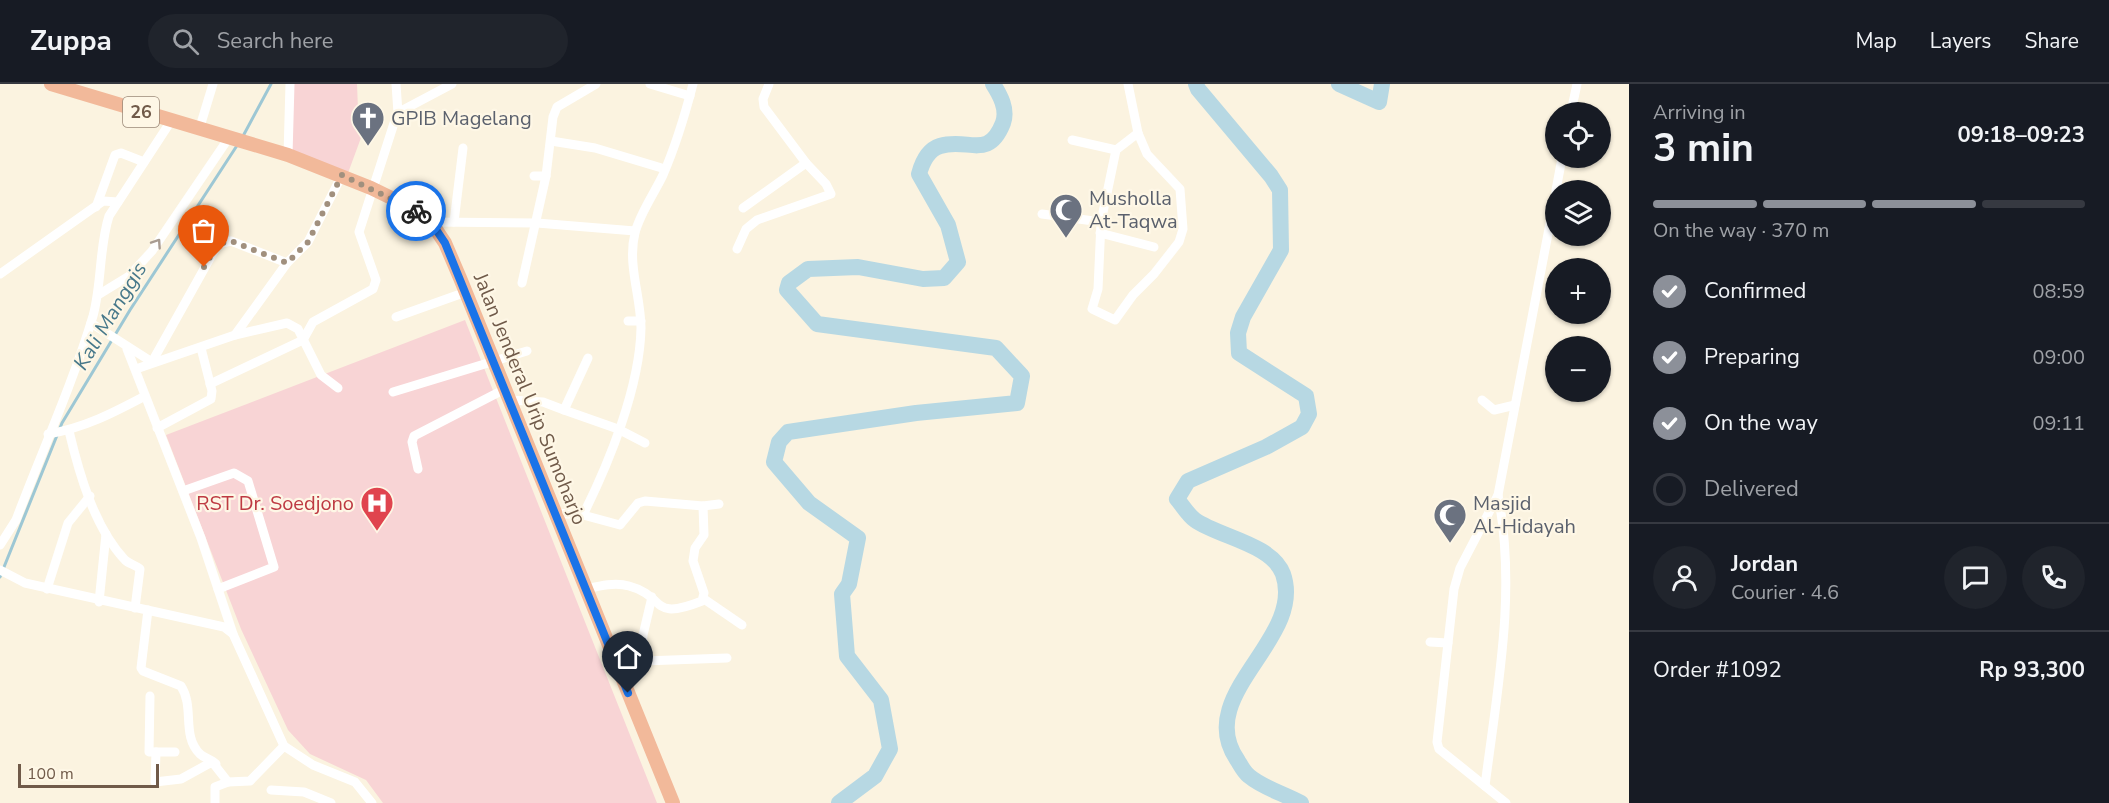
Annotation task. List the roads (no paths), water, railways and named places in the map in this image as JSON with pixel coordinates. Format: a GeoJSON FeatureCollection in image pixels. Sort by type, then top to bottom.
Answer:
{"type":"FeatureCollection","features":[{"type":"Feature","properties":{"kind":"highway","name":"Jalan Jenderal Urip Sumoharjo"},"geometry":{"type":"LineString","coordinates":[[51,84],[248,145],[288,155],[371,188],[410,207],[431,222],[445,243],[466,292],[673,803]]}},
{"type":"Feature","properties":{"kind":"street"},"geometry":{"type":"LineString","coordinates":[[199,130],[213,84]]}},
{"type":"Feature","properties":{"kind":"street"},"geometry":{"type":"LineString","coordinates":[[288,155],[290,84]]}},
{"type":"Feature","properties":{"kind":"street"},"geometry":{"type":"LineString","coordinates":[[210,384],[303,340],[314,322],[373,289],[376,280],[359,232],[371,188],[398,113],[396,84]]}},
{"type":"Feature","properties":{"kind":"street"},"geometry":{"type":"LineString","coordinates":[[398,113],[452,84]]}},
{"type":"Feature","properties":{"kind":"street"},"geometry":{"type":"LineString","coordinates":[[522,283],[546,176],[553,117],[557,107],[596,84]]}},
{"type":"Feature","properties":{"kind":"street"},"geometry":{"type":"LineString","coordinates":[[650,84],[690,96]]}},
{"type":"Feature","properties":{"kind":"street"},"geometry":{"type":"LineString","coordinates":[[583,515],[601,477],[618,429],[633,384],[640,348],[641,321],[632,260],[635,231],[683,126],[693,84]]}},
{"type":"Feature","properties":{"kind":"street"},"geometry":{"type":"LineString","coordinates":[[737,249],[746,229],[757,220],[831,194],[826,184],[806,163],[764,107],[763,99],[769,84]]}},
{"type":"Feature","properties":{"kind":"street"},"geometry":{"type":"LineString","coordinates":[[1128,84],[1138,133],[1147,154],[1181,192],[1183,229],[1179,242],[1154,274],[1132,294],[1115,320],[1093,310],[1092,307],[1098,289],[1101,222],[1116,150],[1138,133]]}},
{"type":"Feature","properties":{"kind":"street"},"geometry":{"type":"LineString","coordinates":[[1573,102],[1577,84]]}},
{"type":"Feature","properties":{"kind":"street"},"geometry":{"type":"LineString","coordinates":[[0,545],[16,520],[58,432],[98,294],[103,268],[104,231],[118,202],[171,121]]}},
{"type":"Feature","properties":{"kind":"street"},"geometry":{"type":"LineString","coordinates":[[98,294],[129,276],[152,251],[229,139]]}},
{"type":"Feature","properties":{"kind":"street"},"geometry":{"type":"LineString","coordinates":[[1072,140],[1116,150]]}},
{"type":"Feature","properties":{"kind":"street"},"geometry":{"type":"LineString","coordinates":[[551,141],[595,148],[665,169]]}},
{"type":"Feature","properties":{"kind":"street"},"geometry":{"type":"LineString","coordinates":[[454,222],[463,148]]}},
{"type":"Feature","properties":{"kind":"street"},"geometry":{"type":"LineString","coordinates":[[96,207],[115,154],[120,153],[144,162]]}},
{"type":"Feature","properties":{"kind":"street"},"geometry":{"type":"LineString","coordinates":[[743,208],[806,163]]}},
{"type":"Feature","properties":{"kind":"street"},"geometry":{"type":"LineString","coordinates":[[235,334],[287,263],[308,242],[342,175]]}},
{"type":"Feature","properties":{"kind":"street"},"geometry":{"type":"LineString","coordinates":[[534,176],[546,176]]}},
{"type":"Feature","properties":{"kind":"street"},"geometry":{"type":"LineString","coordinates":[[0,274],[103,201],[118,202]]}},
{"type":"Feature","properties":{"kind":"street"},"geometry":{"type":"LineString","coordinates":[[1042,214],[1101,222]]}},
{"type":"Feature","properties":{"kind":"street"},"geometry":{"type":"LineString","coordinates":[[431,222],[537,223],[635,231]]}},
{"type":"Feature","properties":{"kind":"street"},"geometry":{"type":"LineString","coordinates":[[1100,233],[1154,247]]}},
{"type":"Feature","properties":{"kind":"street"},"geometry":{"type":"LineString","coordinates":[[152,362],[218,244],[231,241],[287,263]]}},
{"type":"Feature","properties":{"kind":"street"},"geometry":{"type":"LineString","coordinates":[[1506,803],[1437,746],[1454,589],[1460,568],[1498,495],[1545,246]]}},
{"type":"Feature","properties":{"kind":"street"},"geometry":{"type":"LineString","coordinates":[[396,317],[466,292]]}},
{"type":"Feature","properties":{"kind":"street"},"geometry":{"type":"LineString","coordinates":[[628,321],[641,321]]}},
{"type":"Feature","properties":{"kind":"street"},"geometry":{"type":"LineString","coordinates":[[91,323],[112,339],[152,362]]}},
{"type":"Feature","properties":{"kind":"street"},"geometry":{"type":"LineString","coordinates":[[136,369],[201,348],[235,334],[287,323],[298,329],[321,375],[338,388]]}},
{"type":"Feature","properties":{"kind":"street"},"geometry":{"type":"LineString","coordinates":[[126,347],[183,491],[233,634],[284,746],[313,765],[355,782],[372,803]]}},
{"type":"Feature","properties":{"kind":"street"},"geometry":{"type":"LineString","coordinates":[[158,428],[210,401],[210,384],[201,348]]}},
{"type":"Feature","properties":{"kind":"street"},"geometry":{"type":"LineString","coordinates":[[393,392],[527,351]]}},
{"type":"Feature","properties":{"kind":"street"},"geometry":{"type":"LineString","coordinates":[[564,410],[588,358]]}},
{"type":"Feature","properties":{"kind":"street"},"geometry":{"type":"LineString","coordinates":[[418,469],[412,442],[414,436],[507,395],[543,402],[618,429],[645,443]]}},
{"type":"Feature","properties":{"kind":"street"},"geometry":{"type":"LineString","coordinates":[[58,432],[100,420],[145,396]]}},
{"type":"Feature","properties":{"kind":"street"},"geometry":{"type":"LineString","coordinates":[[1482,400],[1494,410],[1515,405]]}},
{"type":"Feature","properties":{"kind":"street"},"geometry":{"type":"LineString","coordinates":[[58,432],[78,469],[93,509],[106,534],[127,562],[140,570],[135,608]]}},
{"type":"Feature","properties":{"kind":"street"},"geometry":{"type":"LineString","coordinates":[[183,491],[234,473],[248,481],[274,567],[218,589]]}},
{"type":"Feature","properties":{"kind":"street"},"geometry":{"type":"LineString","coordinates":[[1485,786],[1506,622],[1505,528],[1498,495]]}},
{"type":"Feature","properties":{"kind":"street"},"geometry":{"type":"LineString","coordinates":[[47,589],[68,524],[90,496]]}},
{"type":"Feature","properties":{"kind":"street"},"geometry":{"type":"LineString","coordinates":[[554,513],[583,515],[620,525],[638,503],[645,501],[703,506],[719,504]]}},
{"type":"Feature","properties":{"kind":"street"},"geometry":{"type":"LineString","coordinates":[[703,506],[704,535],[695,548],[693,561],[704,599],[742,626]]}},
{"type":"Feature","properties":{"kind":"street"},"geometry":{"type":"LineString","coordinates":[[99,602],[106,534]]}},
{"type":"Feature","properties":{"kind":"street"},"geometry":{"type":"LineString","coordinates":[[0,570],[25,583],[99,602],[210,622],[233,634]]}},
{"type":"Feature","properties":{"kind":"street"},"geometry":{"type":"LineString","coordinates":[[586,589],[612,585],[630,586],[652,597],[664,609],[674,610],[704,599]]}},
{"type":"Feature","properties":{"kind":"street"},"geometry":{"type":"LineString","coordinates":[[642,659],[644,635],[652,597]]}},
{"type":"Feature","properties":{"kind":"street"},"geometry":{"type":"LineString","coordinates":[[148,610],[141,668],[143,671],[181,686],[190,708],[188,728],[192,739],[200,754],[214,762],[229,782]]}},
{"type":"Feature","properties":{"kind":"street"},"geometry":{"type":"LineString","coordinates":[[1430,642],[1448,643]]}},
{"type":"Feature","properties":{"kind":"street"},"geometry":{"type":"LineString","coordinates":[[616,662],[642,659],[727,658]]}},
{"type":"Feature","properties":{"kind":"street"},"geometry":{"type":"LineString","coordinates":[[150,696],[149,752],[174,752]]}},
{"type":"Feature","properties":{"kind":"street"},"geometry":{"type":"LineString","coordinates":[[215,803],[215,787],[229,782],[243,782],[255,778],[284,746]]}},
{"type":"Feature","properties":{"kind":"street"},"geometry":{"type":"LineString","coordinates":[[191,747],[203,767]]}},
{"type":"Feature","properties":{"kind":"street"},"geometry":{"type":"LineString","coordinates":[[156,752],[154,782],[181,779],[213,763],[229,782]]}},
{"type":"Feature","properties":{"kind":"street"},"geometry":{"type":"LineString","coordinates":[[271,790],[304,792],[331,803]]}},
{"type":"Feature","properties":{"kind":"waterway","name":"Kali Manggis"},"geometry":{"type":"LineString","coordinates":[[242,138],[271,84]]}},
{"type":"Feature","properties":{"kind":"waterway"},"geometry":{"type":"LineString","coordinates":[[839,803],[875,776],[890,749],[881,700],[847,656],[842,594],[849,584],[858,538],[809,503],[774,462],[779,442],[788,432],[916,413],[1017,403],[1022,376],[996,348],[817,324],[787,290],[789,283],[808,269],[858,267],[923,279],[944,278],[958,262],[948,225],[919,174],[926,157],[935,148],[950,144],[984,145],[997,135],[1005,113],[1001,97],[993,84]]}},
{"type":"Feature","properties":{"kind":"waterway"},"geometry":{"type":"LineString","coordinates":[[1196,84],[1280,190],[1281,250],[1243,317],[1238,333],[1239,353],[1306,396],[1309,414],[1302,427],[1266,447],[1188,481],[1177,499],[1195,520],[1268,555],[1283,574],[1286,598],[1279,622],[1238,690],[1228,713],[1227,737],[1247,774],[1261,784],[1301,803]]}},
{"type":"Feature","properties":{"kind":"waterway"},"geometry":{"type":"LineString","coordinates":[[1339,84],[1379,102],[1382,84]]}},
{"type":"Feature","properties":{"kind":"waterway","name":"Kali Manggis"},"geometry":{"type":"LineString","coordinates":[[0,577],[62,423],[130,310],[238,144]]}},
{"type":"Feature","properties":{"kind":"place","name":"GPIB Magelang"},"geometry":{"type":"Point","coordinates":[368,147]}},
{"type":"Feature","properties":{"kind":"place","name":"Musholla At-Taqwa"},"geometry":{"type":"Point","coordinates":[1066,239]}},
{"type":"Feature","properties":{"kind":"place","name":"RST Dr. Soedjono"},"geometry":{"type":"Point","coordinates":[377,532]}},
{"type":"Feature","properties":{"kind":"place","name":"Masjid Al-Hidayah"},"geometry":{"type":"Point","coordinates":[1450,544]}}]}
